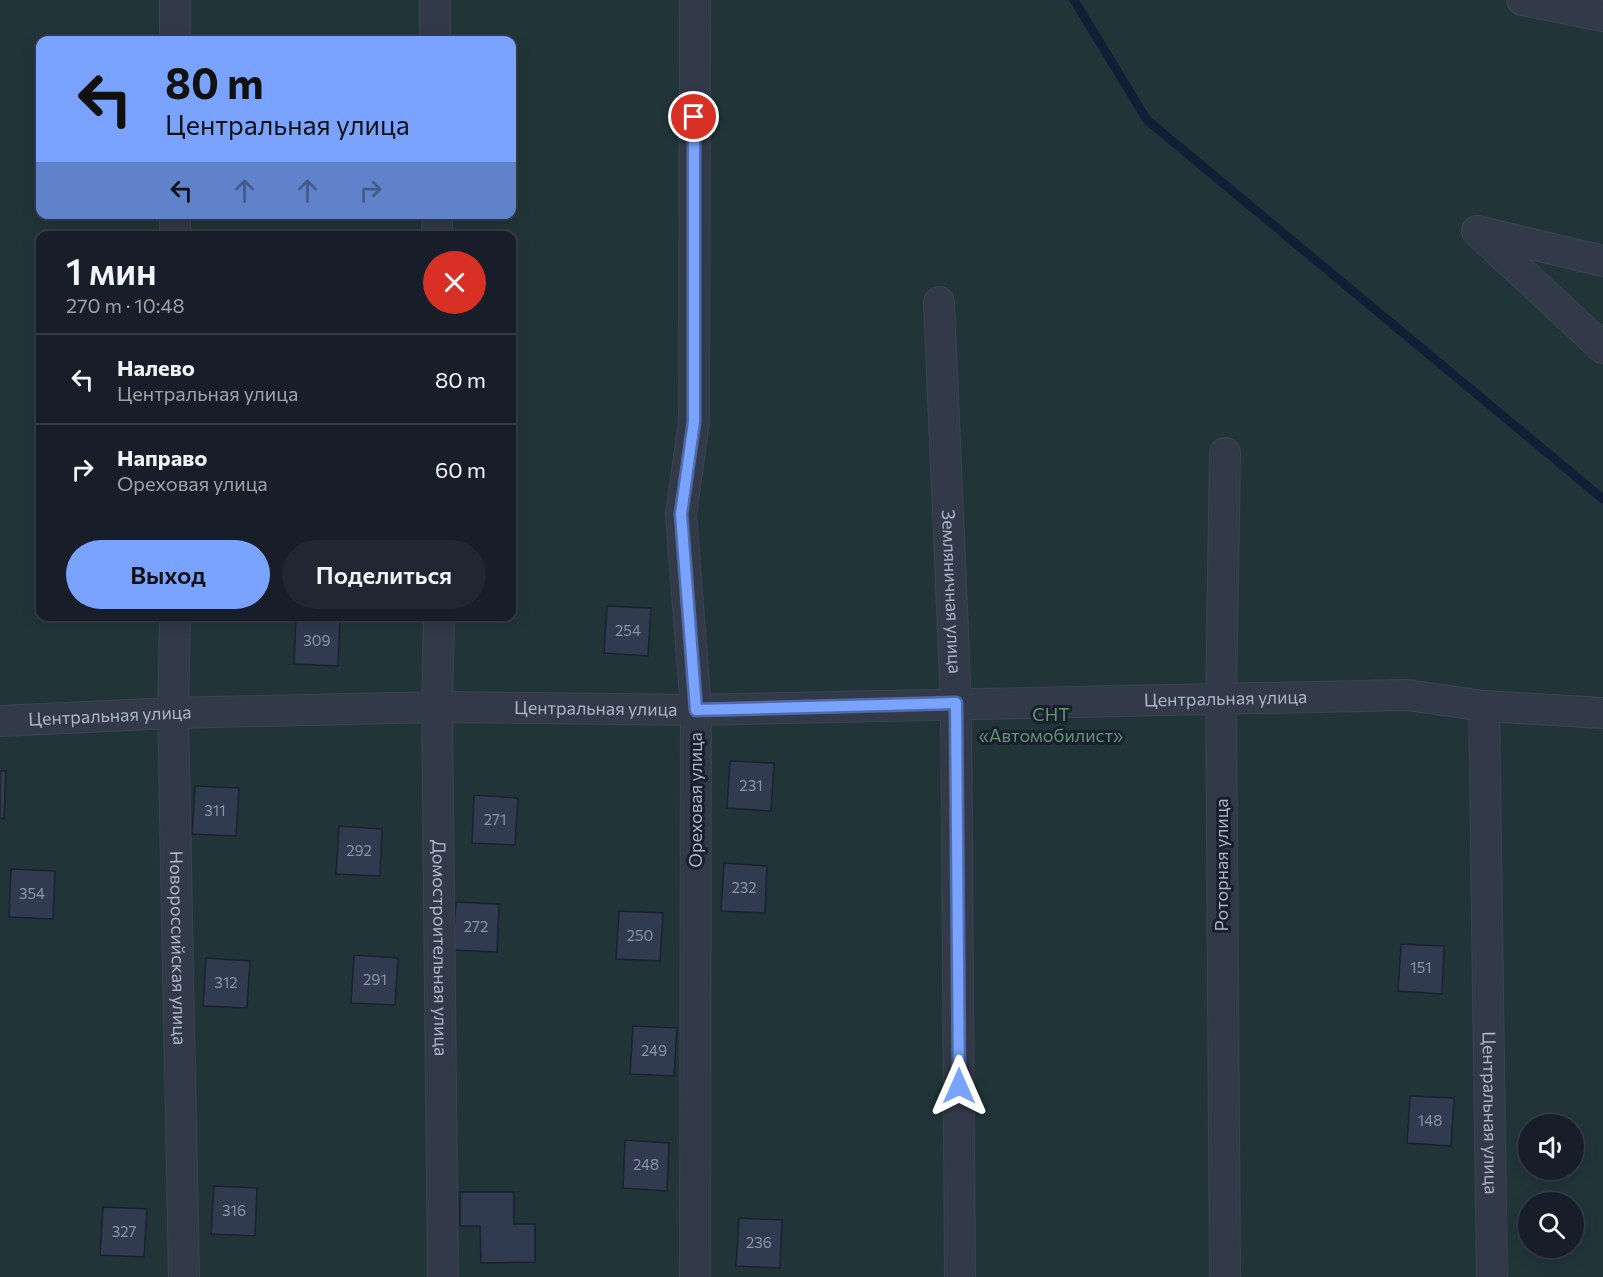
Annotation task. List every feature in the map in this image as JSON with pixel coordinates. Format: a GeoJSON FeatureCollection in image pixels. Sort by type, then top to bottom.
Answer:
{"type":"FeatureCollection","features":[{"type":"Feature","properties":{"kind":"street"},"geometry":{"type":"LineString","coordinates":[[174,0],[175,36]]}},
{"type":"Feature","properties":{"kind":"street"},"geometry":{"type":"LineString","coordinates":[[435,0],[435,36]]}},
{"type":"Feature","properties":{"kind":"street","name":"Ореховая улица"},"geometry":{"type":"LineString","coordinates":[[694,0],[694,422],[681,514],[696,710],[695,1277]]}},
{"type":"Feature","properties":{"kind":"street"},"geometry":{"type":"LineString","coordinates":[[1522,0],[1603,16]]}},
{"type":"Feature","properties":{"kind":"street"},"geometry":{"type":"LineString","coordinates":[[1603,261],[1477,231],[1603,348]]}},
{"type":"Feature","properties":{"kind":"street","name":"Земляничная улица"},"geometry":{"type":"LineString","coordinates":[[939,302],[956,703],[960,1277]]}},
{"type":"Feature","properties":{"kind":"street","name":"Роторная улица"},"geometry":{"type":"LineString","coordinates":[[1225,453],[1221,701],[1225,1277]]}},
{"type":"Feature","properties":{"kind":"street","name":"Новороссийская улица"},"geometry":{"type":"LineString","coordinates":[[175,621],[173,713],[184,1277]]}},
{"type":"Feature","properties":{"kind":"street","name":"Домостроительная улица"},"geometry":{"type":"LineString","coordinates":[[439,621],[437,707],[443,1277]]}},
{"type":"Feature","properties":{"kind":"street","name":"Центральная улица"},"geometry":{"type":"LineString","coordinates":[[0,721],[173,713],[437,707],[696,710],[956,703],[1221,701],[1407,694],[1484,706],[1492,1277]]}},
{"type":"Feature","properties":{"kind":"street"},"geometry":{"type":"LineString","coordinates":[[1484,706],[1603,713]]}},
{"type":"Feature","properties":{"kind":"green space","name":"СНТ «Автомобилист»"},"geometry":{"type":"Polygon","coordinates":[[[0,0],[1603,0],[1603,1277],[0,1277],[0,0]]]}},
{"type":"Feature","properties":{"kind":"building"},"geometry":{"type":"Polygon","coordinates":[[[607,606],[651,608],[648,656],[604,653],[607,606]]]}},
{"type":"Feature","properties":{"kind":"building"},"geometry":{"type":"Polygon","coordinates":[[[296,621],[340,621],[338,666],[294,664],[296,621]]]}},
{"type":"Feature","properties":{"kind":"building"},"geometry":{"type":"Polygon","coordinates":[[[730,761],[774,763],[771,811],[727,808],[730,761]]]}},
{"type":"Feature","properties":{"kind":"building"},"geometry":{"type":"Polygon","coordinates":[[[0,771],[6,771],[4,819],[0,818],[0,771]]]}},
{"type":"Feature","properties":{"kind":"building"},"geometry":{"type":"Polygon","coordinates":[[[195,786],[239,788],[236,836],[192,834],[195,786]]]}},
{"type":"Feature","properties":{"kind":"building"},"geometry":{"type":"Polygon","coordinates":[[[474,795],[518,798],[515,845],[472,843],[474,795]]]}},
{"type":"Feature","properties":{"kind":"building"},"geometry":{"type":"Polygon","coordinates":[[[339,826],[382,829],[380,876],[336,874],[339,826]]]}},
{"type":"Feature","properties":{"kind":"building"},"geometry":{"type":"Polygon","coordinates":[[[724,863],[767,866],[765,913],[721,911],[724,863]]]}},
{"type":"Feature","properties":{"kind":"building"},"geometry":{"type":"Polygon","coordinates":[[[11,869],[55,871],[53,919],[9,917],[11,869]]]}},
{"type":"Feature","properties":{"kind":"building"},"geometry":{"type":"Polygon","coordinates":[[[456,902],[499,904],[497,952],[453,950],[456,902]]]}},
{"type":"Feature","properties":{"kind":"building"},"geometry":{"type":"Polygon","coordinates":[[[619,911],[663,913],[660,961],[616,959],[619,911]]]}},
{"type":"Feature","properties":{"kind":"building"},"geometry":{"type":"Polygon","coordinates":[[[1401,944],[1444,946],[1442,994],[1398,991],[1401,944]]]}},
{"type":"Feature","properties":{"kind":"building"},"geometry":{"type":"Polygon","coordinates":[[[354,955],[398,958],[395,1005],[351,1003],[354,955]]]}},
{"type":"Feature","properties":{"kind":"building"},"geometry":{"type":"Polygon","coordinates":[[[206,958],[250,961],[247,1008],[203,1006],[206,958]]]}},
{"type":"Feature","properties":{"kind":"building"},"geometry":{"type":"Polygon","coordinates":[[[633,1026],[677,1028],[674,1076],[630,1074],[633,1026]]]}},
{"type":"Feature","properties":{"kind":"building"},"geometry":{"type":"Polygon","coordinates":[[[1410,1096],[1454,1098],[1451,1146],[1407,1143],[1410,1096]]]}},
{"type":"Feature","properties":{"kind":"building"},"geometry":{"type":"Polygon","coordinates":[[[625,1140],[669,1143],[667,1191],[623,1188],[625,1140]]]}},
{"type":"Feature","properties":{"kind":"building"},"geometry":{"type":"Polygon","coordinates":[[[214,1186],[257,1188],[255,1236],[211,1234],[214,1186]]]}},
{"type":"Feature","properties":{"kind":"building"},"geometry":{"type":"Polygon","coordinates":[[[460,1192],[514,1192],[514,1224],[535,1224],[535,1262],[481,1263],[480,1226],[460,1226],[460,1192]]]}},
{"type":"Feature","properties":{"kind":"building"},"geometry":{"type":"Polygon","coordinates":[[[103,1207],[147,1209],[144,1257],[100,1255],[103,1207]]]}},
{"type":"Feature","properties":{"kind":"building"},"geometry":{"type":"Polygon","coordinates":[[[739,1218],[782,1220],[780,1268],[736,1266],[739,1218]]]}},
{"type":"Feature","properties":{"kind":"waterway"},"geometry":{"type":"LineString","coordinates":[[1074,0],[1147,120],[1603,499]]}},
{"type":"Feature","properties":{"kind":"route"},"geometry":{"type":"LineString","coordinates":[[694,117],[694,422],[681,514],[696,710],[956,703],[959,1086]]}}]}
